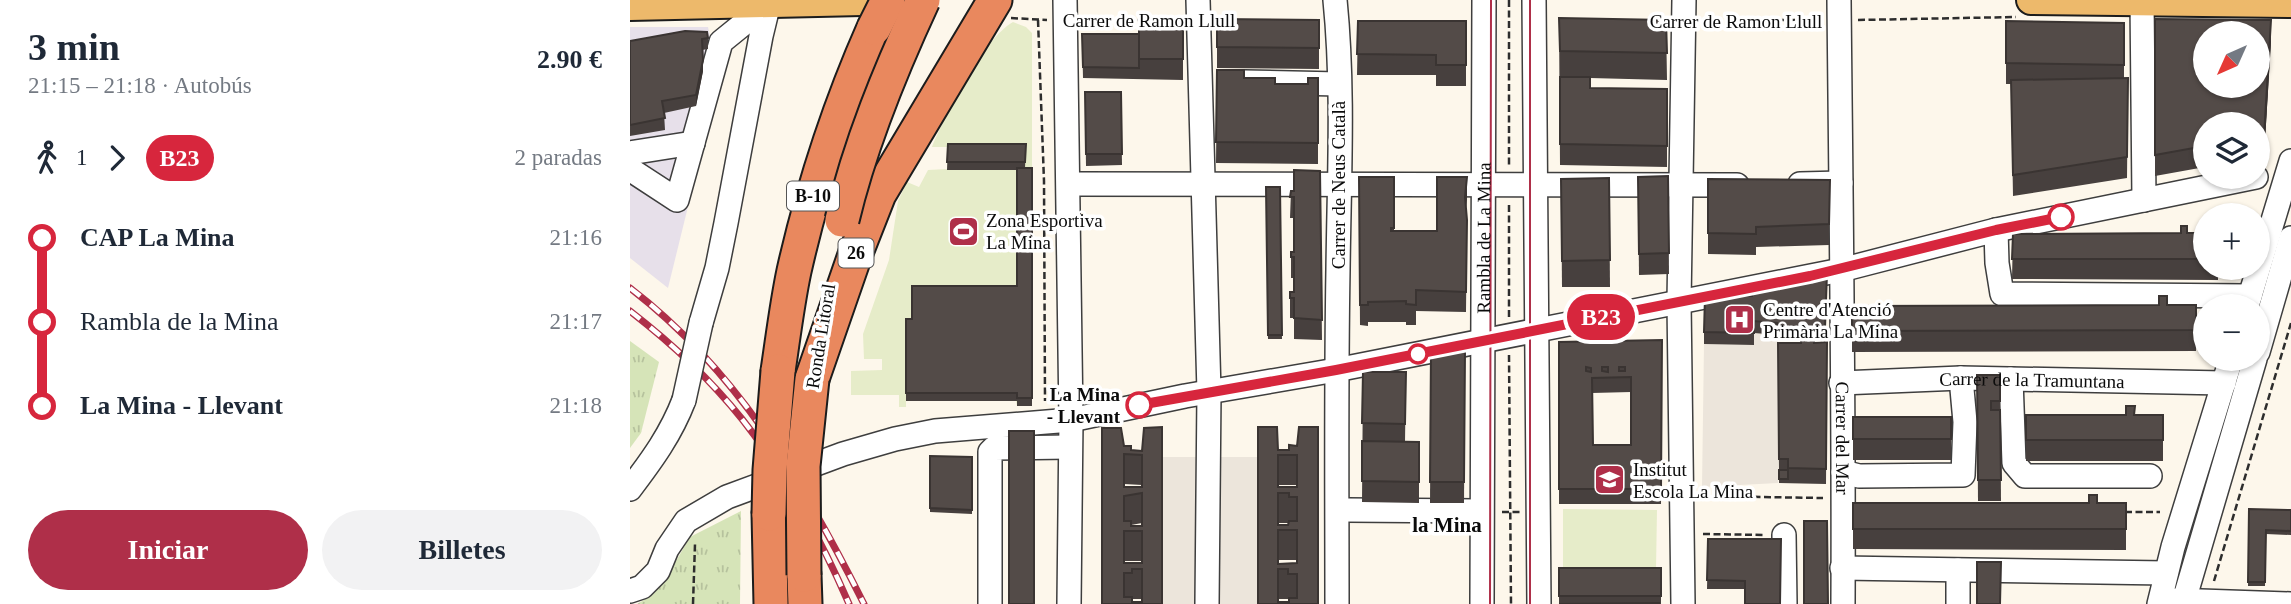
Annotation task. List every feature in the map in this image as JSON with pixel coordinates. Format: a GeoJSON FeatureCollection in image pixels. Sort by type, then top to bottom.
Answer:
{"type":"FeatureCollection","features":[{"type":"Feature","properties":{"kind":"highway","name":"Ronda Litoral"},"geometry":{"type":"LineString","coordinates":[[805,590],[803,466],[812,379],[828,279],[846,200],[864,141],[889,75],[923,0]]}},
{"type":"Feature","properties":{"kind":"highway","name":"Ronda Litoral"},"geometry":{"type":"LineString","coordinates":[[771,604],[770,470],[778,371],[794,273],[814,190],[834,128],[881,14]]}},
{"type":"Feature","properties":{"kind":"highway","name":"26"},"geometry":{"type":"LineString","coordinates":[[812,379],[879,194],[931,103],[987,14]]}},
{"type":"Feature","properties":{"kind":"main road"},"geometry":{"type":"LineString","coordinates":[[630,6],[907,0]]}},
{"type":"Feature","properties":{"kind":"main road"},"geometry":{"type":"LineString","coordinates":[[2028,8],[2142,1],[2291,3]]}},
{"type":"Feature","properties":{"kind":"street","name":"Carrer de Neus Català"},"geometry":{"type":"LineString","coordinates":[[1335,0],[1339,84],[1337,604]]}},
{"type":"Feature","properties":{"kind":"street","name":"Rambla de La Mina"},"geometry":{"type":"LineString","coordinates":[[1482,604],[1484,0]]}},
{"type":"Feature","properties":{"kind":"street"},"geometry":{"type":"LineString","coordinates":[[1534,0],[1539,604]]}},
{"type":"Feature","properties":{"kind":"street"},"geometry":{"type":"LineString","coordinates":[[632,162],[677,200],[721,42],[787,1]]}},
{"type":"Feature","properties":{"kind":"street"},"geometry":{"type":"LineString","coordinates":[[630,489],[651,464],[684,400],[722,246],[761,36],[787,1]]}},
{"type":"Feature","properties":{"kind":"street"},"geometry":{"type":"LineString","coordinates":[[2142,1],[2144,200]]}},
{"type":"Feature","properties":{"kind":"street"},"geometry":{"type":"LineString","coordinates":[[1198,9],[1209,391],[1207,604]]}},
{"type":"Feature","properties":{"kind":"street"},"geometry":{"type":"LineString","coordinates":[[1683,604],[1679,302],[1684,10]]}},
{"type":"Feature","properties":{"kind":"street","name":"Carrer del Mar"},"geometry":{"type":"LineString","coordinates":[[1839,10],[1843,604]]}},
{"type":"Feature","properties":{"kind":"street"},"geometry":{"type":"LineString","coordinates":[[1065,11],[1071,420],[1069,604]]}},
{"type":"Feature","properties":{"kind":"street"},"geometry":{"type":"LineString","coordinates":[[1200,81],[1339,84]]}},
{"type":"Feature","properties":{"kind":"street"},"geometry":{"type":"LineString","coordinates":[[632,162],[693,143]]}},
{"type":"Feature","properties":{"kind":"street"},"geometry":{"type":"LineString","coordinates":[[2270,173],[2290,167]]}},
{"type":"Feature","properties":{"kind":"street"},"geometry":{"type":"LineString","coordinates":[[2251,294],[2290,167]]}},
{"type":"Feature","properties":{"kind":"street"},"geometry":{"type":"LineString","coordinates":[[1069,184],[1681,187],[1841,183]]}},
{"type":"Feature","properties":{"kind":"street"},"geometry":{"type":"LineString","coordinates":[[630,591],[642,587],[657,571],[667,549],[686,521],[727,497],[843,454],[895,439],[935,431],[1071,420],[1209,391],[1336,370],[1841,270],[1996,230],[2198,189]]}},
{"type":"Feature","properties":{"kind":"street"},"geometry":{"type":"LineString","coordinates":[[1996,230],[2002,294],[2193,299]]}},
{"type":"Feature","properties":{"kind":"street"},"geometry":{"type":"LineString","coordinates":[[2270,311],[2291,238]]}},
{"type":"Feature","properties":{"kind":"street"},"geometry":{"type":"LineString","coordinates":[[1816,348],[1841,348]]}},
{"type":"Feature","properties":{"kind":"street"},"geometry":{"type":"LineString","coordinates":[[2171,602],[2166,573],[2228,371]]}},
{"type":"Feature","properties":{"kind":"street"},"geometry":{"type":"LineString","coordinates":[[2171,602],[2251,371]]}},
{"type":"Feature","properties":{"kind":"street"},"geometry":{"type":"LineString","coordinates":[[1843,472],[1859,476],[1963,475],[1965,422],[1961,378]]}},
{"type":"Feature","properties":{"kind":"street","name":"Carrer de la Tramuntana"},"geometry":{"type":"LineString","coordinates":[[1841,383],[1961,378],[2224,383]]}},
{"type":"Feature","properties":{"kind":"street"},"geometry":{"type":"LineString","coordinates":[[2011,379],[2014,463],[2018,471],[2025,476],[2150,476]]}},
{"type":"Feature","properties":{"kind":"street"},"geometry":{"type":"LineString","coordinates":[[990,604],[989,452],[994,448],[1070,447]]}},
{"type":"Feature","properties":{"kind":"street"},"geometry":{"type":"LineString","coordinates":[[1348,510],[1489,512]]}},
{"type":"Feature","properties":{"kind":"street"},"geometry":{"type":"LineString","coordinates":[[1784,535],[1786,604]]}},
{"type":"Feature","properties":{"kind":"street"},"geometry":{"type":"LineString","coordinates":[[1842,568],[2166,573]]}},
{"type":"Feature","properties":{"kind":"street"},"geometry":{"type":"LineString","coordinates":[[1958,570],[1958,604]]}},
{"type":"Feature","properties":{"kind":"street"},"geometry":{"type":"LineString","coordinates":[[2171,602],[2291,604]]}},
{"type":"Feature","properties":{"kind":"path","name":"Rambla de La Mina"},"geometry":{"type":"LineString","coordinates":[[1508,0],[1511,604]]}},
{"type":"Feature","properties":{"kind":"path","name":"Carrer de Ramon Llull"},"geometry":{"type":"LineString","coordinates":[[1684,10],[2028,8]]}},
{"type":"Feature","properties":{"kind":"path","name":"Carrer de Ramon Llull"},"geometry":{"type":"LineString","coordinates":[[987,14],[988,28],[1011,18],[1038,20],[1065,11],[1198,9]]}},
{"type":"Feature","properties":{"kind":"path"},"geometry":{"type":"LineString","coordinates":[[1038,20],[1044,181],[1045,401]]}},
{"type":"Feature","properties":{"kind":"path"},"geometry":{"type":"LineString","coordinates":[[1484,24],[1534,26]]}},
{"type":"Feature","properties":{"kind":"path"},"geometry":{"type":"LineString","coordinates":[[2213,585],[2291,323]]}},
{"type":"Feature","properties":{"kind":"path"},"geometry":{"type":"LineString","coordinates":[[1697,487],[1698,496],[1834,498]]}},
{"type":"Feature","properties":{"kind":"path"},"geometry":{"type":"LineString","coordinates":[[1489,512],[1530,512]]}},
{"type":"Feature","properties":{"kind":"path"},"geometry":{"type":"LineString","coordinates":[[2119,512],[2160,512]]}},
{"type":"Feature","properties":{"kind":"path"},"geometry":{"type":"LineString","coordinates":[[1682,533],[1784,535]]}},
{"type":"Feature","properties":{"kind":"path"},"geometry":{"type":"LineString","coordinates":[[693,604],[695,544],[698,535]]}},
{"type":"Feature","properties":{"kind":"shaded area"},"geometry":{"type":"Polygon","coordinates":[[[630,27],[708,27],[711,42],[727,48],[668,288],[630,258],[630,27]]]}},
{"type":"Feature","properties":{"kind":"shaded area"},"geometry":{"type":"Polygon","coordinates":[[[1753,333],[1777,335],[1778,340],[1778,483],[1702,487],[1704,344],[1753,345],[1753,333]]]}},
{"type":"Feature","properties":{"kind":"shaded area"},"geometry":{"type":"Polygon","coordinates":[[[1162,457],[1258,457],[1258,604],[1162,604],[1162,457]]]}},
{"type":"Feature","properties":{"kind":"green space","name":"Zona Esportiva La Mina"},"geometry":{"type":"Polygon","coordinates":[[[1013,22],[1026,27],[1032,33],[1032,406],[1017,406],[1016,401],[906,401],[906,407],[899,407],[899,395],[851,395],[851,371],[882,370],[882,359],[864,359],[863,334],[889,260],[898,201],[907,182],[919,187],[928,170],[947,169],[947,147],[932,147],[938,133],[978,60],[1001,31],[1013,22]]]}},
{"type":"Feature","properties":{"kind":"green space"},"geometry":{"type":"Polygon","coordinates":[[[630,341],[659,362],[641,433],[630,448],[630,341]]]}},
{"type":"Feature","properties":{"kind":"green space"},"geometry":{"type":"Polygon","coordinates":[[[1563,509],[1657,510],[1656,569],[1563,568],[1563,509]]]}},
{"type":"Feature","properties":{"kind":"green space"},"geometry":{"type":"Polygon","coordinates":[[[741,511],[740,604],[637,604],[651,596],[665,580],[690,537],[741,511]]]}},
{"type":"Feature","properties":{"kind":"building"},"geometry":{"type":"Polygon","coordinates":[[[1559,18],[1666,20],[1667,53],[1560,51],[1559,18]]]}},
{"type":"Feature","properties":{"kind":"building"},"geometry":{"type":"Polygon","coordinates":[[[1217,19],[1319,20],[1319,48],[1217,47],[1217,19]]]}},
{"type":"Feature","properties":{"kind":"building"},"geometry":{"type":"Polygon","coordinates":[[[2155,19],[2271,20],[2270,37],[2270,21],[2193,21],[2193,98],[2266,98],[2265,112],[2193,112],[2193,148],[2155,155],[2155,19]]]}},
{"type":"Feature","properties":{"kind":"building"},"geometry":{"type":"Polygon","coordinates":[[[1358,21],[1466,21],[1466,65],[1436,65],[1436,55],[1357,54],[1358,21]]]}},
{"type":"Feature","properties":{"kind":"building"},"geometry":{"type":"Polygon","coordinates":[[[2006,21],[2124,23],[2124,65],[2006,63],[2006,21]]]}},
{"type":"Feature","properties":{"kind":"building"},"geometry":{"type":"Polygon","coordinates":[[[1139,25],[1183,25],[1183,59],[1139,59],[1139,25]]]}},
{"type":"Feature","properties":{"kind":"building"},"geometry":{"type":"Polygon","coordinates":[[[685,31],[707,32],[708,38],[702,39],[703,60],[696,95],[662,101],[665,118],[630,125],[630,41],[685,31]]]}},
{"type":"Feature","properties":{"kind":"building"},"geometry":{"type":"Polygon","coordinates":[[[1082,34],[1139,34],[1139,68],[1083,67],[1082,34]]]}},
{"type":"Feature","properties":{"kind":"building"},"geometry":{"type":"Polygon","coordinates":[[[1217,70],[1244,70],[1244,78],[1275,78],[1275,84],[1308,84],[1308,78],[1318,78],[1318,143],[1216,142],[1217,70]]]}},
{"type":"Feature","properties":{"kind":"building"},"geometry":{"type":"Polygon","coordinates":[[[1560,77],[1590,77],[1590,88],[1667,89],[1667,146],[1560,144],[1560,77]]]}},
{"type":"Feature","properties":{"kind":"building"},"geometry":{"type":"Polygon","coordinates":[[[2128,78],[2127,157],[2013,175],[2011,80],[2128,78]]]}},
{"type":"Feature","properties":{"kind":"building"},"geometry":{"type":"Polygon","coordinates":[[[1085,92],[1121,92],[1122,154],[1086,154],[1085,92]]]}},
{"type":"Feature","properties":{"kind":"building"},"geometry":{"type":"Polygon","coordinates":[[[948,144],[1026,144],[1025,162],[947,162],[948,144]]]}},
{"type":"Feature","properties":{"kind":"building"},"geometry":{"type":"Polygon","coordinates":[[[1017,168],[1032,168],[1032,398],[1017,398],[1017,393],[906,393],[906,319],[912,319],[912,286],[1017,286],[1017,168]]]}},
{"type":"Feature","properties":{"kind":"building"},"geometry":{"type":"Polygon","coordinates":[[[1294,170],[1320,171],[1322,320],[1294,318],[1294,298],[1290,298],[1290,292],[1294,292],[1294,257],[1291,257],[1291,252],[1294,252],[1294,197],[1290,197],[1291,191],[1294,191],[1294,170]]]}},
{"type":"Feature","properties":{"kind":"building"},"geometry":{"type":"Polygon","coordinates":[[[1668,176],[1669,253],[1639,254],[1638,177],[1668,176]]]}},
{"type":"Feature","properties":{"kind":"building"},"geometry":{"type":"Polygon","coordinates":[[[1359,177],[1394,177],[1394,228],[1391,228],[1391,231],[1437,231],[1437,177],[1467,177],[1466,292],[1416,290],[1416,305],[1406,304],[1406,301],[1368,302],[1368,305],[1360,305],[1359,177]]]}},
{"type":"Feature","properties":{"kind":"building"},"geometry":{"type":"Polygon","coordinates":[[[1609,178],[1610,260],[1562,261],[1561,179],[1609,178]]]}},
{"type":"Feature","properties":{"kind":"building"},"geometry":{"type":"Polygon","coordinates":[[[1708,179],[1830,180],[1829,224],[1756,227],[1756,234],[1708,233],[1708,179]]]}},
{"type":"Feature","properties":{"kind":"building"},"geometry":{"type":"Polygon","coordinates":[[[1266,187],[1280,187],[1282,335],[1268,335],[1266,187]]]}},
{"type":"Feature","properties":{"kind":"building"},"geometry":{"type":"Polygon","coordinates":[[[2181,226],[2187,226],[2187,233],[2193,233],[2193,259],[2012,259],[2013,234],[2181,233],[2181,226]]]}},
{"type":"Feature","properties":{"kind":"building"},"geometry":{"type":"Polygon","coordinates":[[[1827,273],[1825,328],[1778,328],[1777,323],[1754,321],[1754,333],[1704,332],[1705,296],[1752,296],[1751,289],[1827,273]]]}},
{"type":"Feature","properties":{"kind":"building"},"geometry":{"type":"Polygon","coordinates":[[[2159,296],[2167,296],[2167,305],[2193,305],[2193,330],[1852,331],[1852,306],[2159,305],[2159,296]]]}},
{"type":"Feature","properties":{"kind":"building"},"geometry":{"type":"Polygon","coordinates":[[[1801,337],[1814,337],[1814,343],[1827,342],[1826,469],[1788,468],[1788,459],[1779,459],[1778,343],[1801,343],[1801,337]]]}},
{"type":"Feature","properties":{"kind":"building"},"geometry":{"type":"Polygon","coordinates":[[[1662,340],[1661,489],[1559,489],[1559,342],[1662,340]],[[1631,377],[1592,378],[1593,445],[1631,445],[1631,377]]]}},
{"type":"Feature","properties":{"kind":"building"},"geometry":{"type":"Polygon","coordinates":[[[1436,346],[1460,346],[1460,351],[1465,351],[1464,482],[1430,482],[1431,351],[1436,351],[1436,346]]]}},
{"type":"Feature","properties":{"kind":"building"},"geometry":{"type":"Polygon","coordinates":[[[1363,372],[1406,372],[1405,424],[1362,423],[1363,372]]]}},
{"type":"Feature","properties":{"kind":"building"},"geometry":{"type":"Polygon","coordinates":[[[1977,375],[2000,375],[2000,401],[1991,401],[1991,410],[2000,410],[2001,480],[1978,480],[1977,375]]]}},
{"type":"Feature","properties":{"kind":"building"},"geometry":{"type":"Polygon","coordinates":[[[2126,406],[2135,406],[2134,415],[2163,415],[2163,440],[2026,440],[2026,415],[2126,415],[2126,406]]]}},
{"type":"Feature","properties":{"kind":"building"},"geometry":{"type":"Polygon","coordinates":[[[1853,417],[1951,417],[1951,439],[1853,439],[1853,417]]]}},
{"type":"Feature","properties":{"kind":"building"},"geometry":{"type":"Polygon","coordinates":[[[1162,427],[1162,604],[1102,604],[1102,428],[1121,428],[1124,446],[1142,451],[1144,428],[1162,427]],[[1124,454],[1124,487],[1142,487],[1142,455],[1124,454]],[[1142,493],[1124,496],[1124,521],[1131,521],[1131,526],[1142,526],[1142,493]],[[1124,531],[1124,563],[1142,563],[1142,531],[1124,531]],[[1132,569],[1132,573],[1124,573],[1124,597],[1132,597],[1132,602],[1142,602],[1142,569],[1132,569]]]}},
{"type":"Feature","properties":{"kind":"building"},"geometry":{"type":"Polygon","coordinates":[[[1258,427],[1277,427],[1278,450],[1289,450],[1289,445],[1297,446],[1299,427],[1318,427],[1318,604],[1258,604],[1258,427]],[[1278,455],[1278,487],[1297,487],[1297,455],[1278,455]],[[1278,493],[1278,525],[1297,521],[1297,497],[1289,497],[1289,493],[1278,493]],[[1278,530],[1278,564],[1297,563],[1297,530],[1278,530]],[[1278,569],[1278,602],[1289,602],[1289,598],[1297,598],[1297,574],[1288,574],[1288,569],[1278,569]]]}},
{"type":"Feature","properties":{"kind":"building"},"geometry":{"type":"Polygon","coordinates":[[[1009,431],[1034,431],[1034,604],[1009,604],[1009,431]]]}},
{"type":"Feature","properties":{"kind":"building"},"geometry":{"type":"Polygon","coordinates":[[[1362,441],[1419,442],[1419,482],[1362,481],[1362,441]]]}},
{"type":"Feature","properties":{"kind":"building"},"geometry":{"type":"Polygon","coordinates":[[[930,456],[972,457],[972,510],[930,508],[930,456]]]}},
{"type":"Feature","properties":{"kind":"building"},"geometry":{"type":"Polygon","coordinates":[[[1779,470],[1788,470],[1788,479],[1779,479],[1779,470]]]}},
{"type":"Feature","properties":{"kind":"building"},"geometry":{"type":"Polygon","coordinates":[[[2089,495],[2097,495],[2097,503],[2126,503],[2126,529],[1853,529],[1853,503],[2089,503],[2089,495]]]}},
{"type":"Feature","properties":{"kind":"building"},"geometry":{"type":"Polygon","coordinates":[[[2249,509],[2291,510],[2291,531],[2266,530],[2265,582],[2248,582],[2249,509]]]}},
{"type":"Feature","properties":{"kind":"building"},"geometry":{"type":"Polygon","coordinates":[[[1804,521],[1827,521],[1828,604],[1804,604],[1804,521]]]}},
{"type":"Feature","properties":{"kind":"building"},"geometry":{"type":"Polygon","coordinates":[[[1708,539],[1781,539],[1780,604],[1745,604],[1745,581],[1707,580],[1708,539]]]}},
{"type":"Feature","properties":{"kind":"building"},"geometry":{"type":"Polygon","coordinates":[[[1977,562],[2001,562],[2000,604],[1977,604],[1977,562]]]}},
{"type":"Feature","properties":{"kind":"building"},"geometry":{"type":"Polygon","coordinates":[[[1559,568],[1661,568],[1661,596],[1559,596],[1559,568]]]}},
{"type":"Feature","properties":{"kind":"building"},"geometry":{"type":"Polygon","coordinates":[[[1659,603],[1659,604],[1559,604],[1659,603]]]}},
{"type":"Feature","properties":{"kind":"tram line"},"geometry":{"type":"LineString","coordinates":[[1490,604],[1491,0]]}},
{"type":"Feature","properties":{"kind":"tram line"},"geometry":{"type":"LineString","coordinates":[[1530,0],[1530,604]]}},
{"type":"Feature","properties":{"kind":"railway"},"geometry":{"type":"LineString","coordinates":[[630,288],[669,320],[704,356],[765,432],[817,516],[864,604]]}},
{"type":"Feature","properties":{"kind":"railway"},"geometry":{"type":"LineString","coordinates":[[630,311],[703,375],[758,440],[802,508],[849,604]]}},
{"type":"Feature","properties":{"kind":"bus line","name":"B23"},"geometry":{"type":"LineString","coordinates":[[1139,405],[1336,370],[1841,270],[1996,230],[2061,217]]}},
{"type":"Feature","properties":{"kind":"place","name":"Zona Esportiva La Mina"},"geometry":{"type":"Point","coordinates":[963,231]}},
{"type":"Feature","properties":{"kind":"place","name":"Centre d'Atenció Primària La Mina"},"geometry":{"type":"Point","coordinates":[1740,320]}},
{"type":"Feature","properties":{"kind":"place","name":"La Mina - Llevant"},"geometry":{"type":"Point","coordinates":[1139,405]}},
{"type":"Feature","properties":{"kind":"place","name":"Institut Escola La Mina"},"geometry":{"type":"Point","coordinates":[1610,480]}},
{"type":"Feature","properties":{"kind":"district","name":"la Mina"},"geometry":{"type":"Point","coordinates":[1447,525]}}]}
